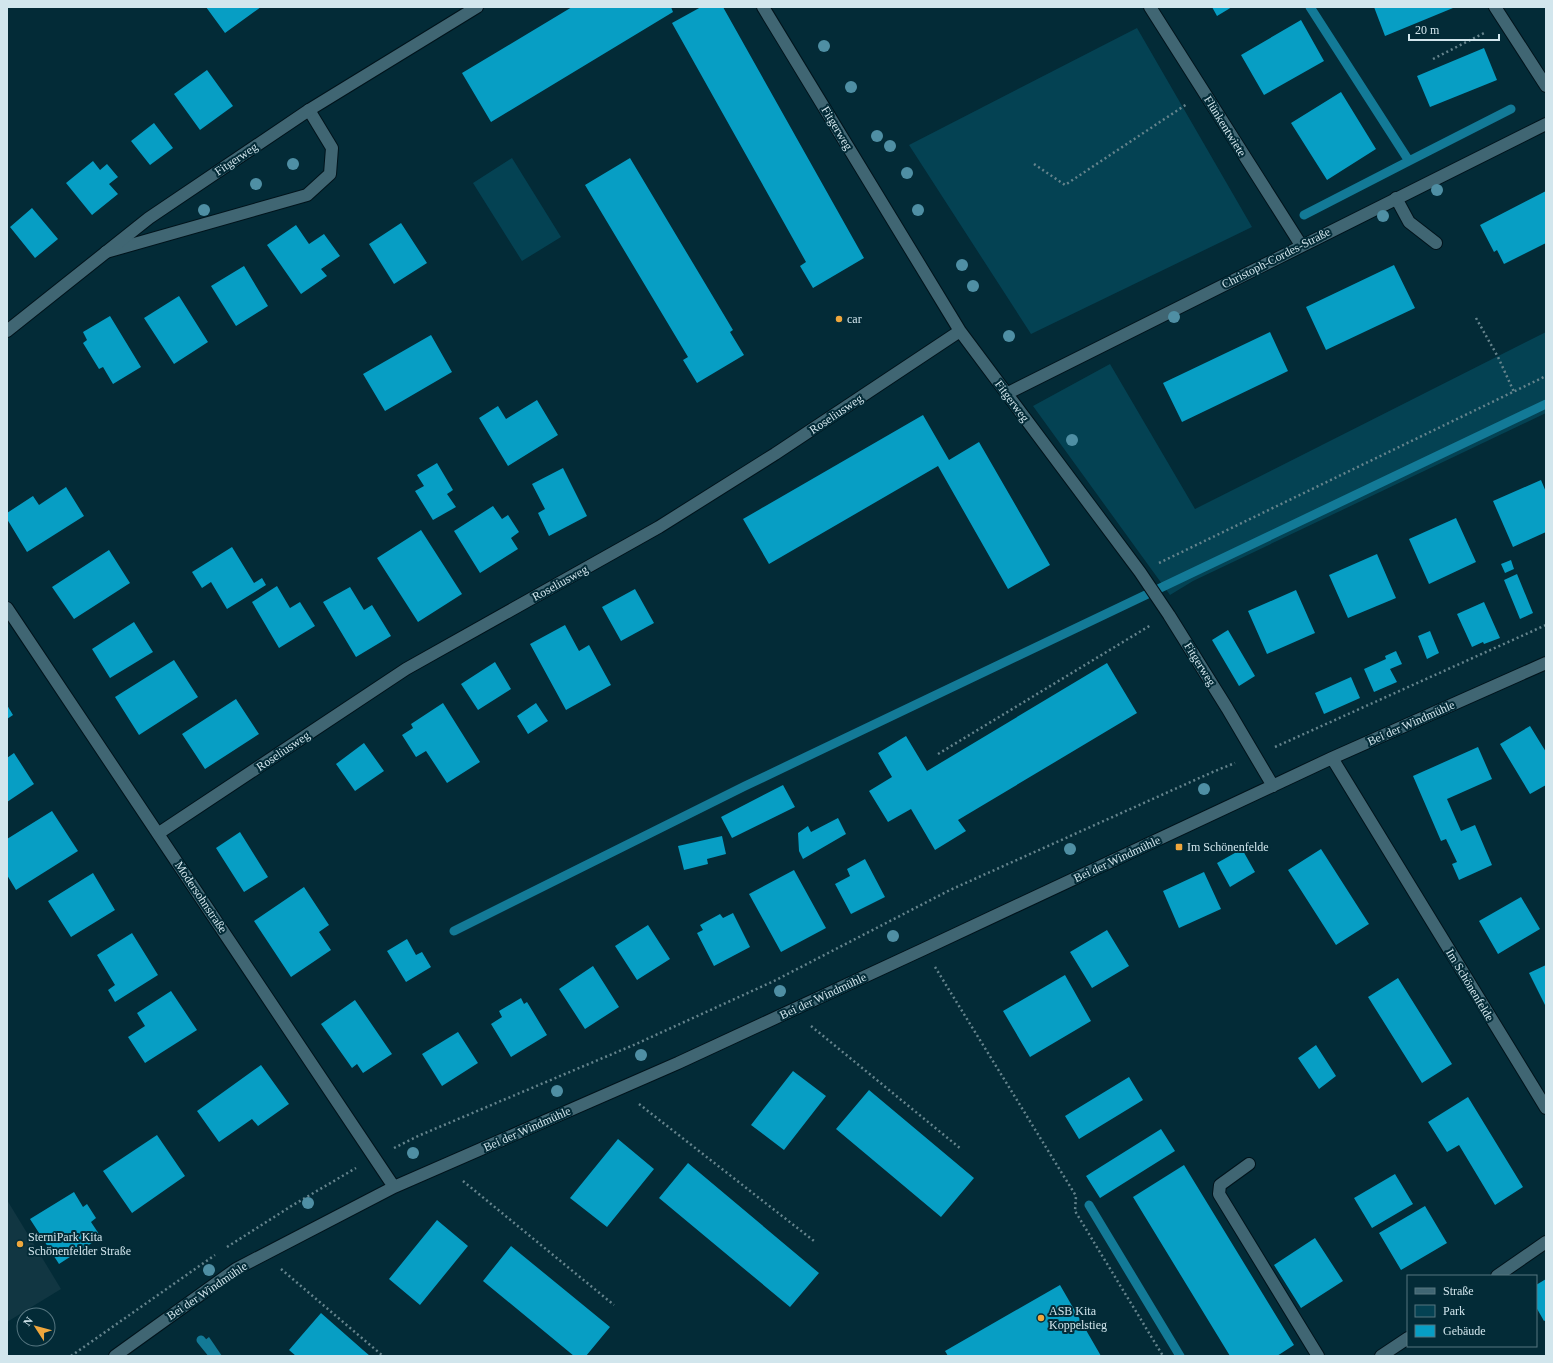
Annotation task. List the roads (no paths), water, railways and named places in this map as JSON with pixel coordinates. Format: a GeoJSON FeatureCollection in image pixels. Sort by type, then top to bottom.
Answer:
{"type":"FeatureCollection","features":[{"type":"Feature","properties":{"kind":"street","name":"Fitgerweg"},"geometry":{"type":"LineString","coordinates":[[7,331],[149,218],[309,110],[478,7]]}},
{"type":"Feature","properties":{"kind":"street","name":"Fitgerweg"},"geometry":{"type":"LineString","coordinates":[[763,7],[960,331],[1140,572],[1169,615],[1273,786]]}},
{"type":"Feature","properties":{"kind":"street","name":"Flünkentwiete"},"geometry":{"type":"LineString","coordinates":[[1150,7],[1301,245]]}},
{"type":"Feature","properties":{"kind":"street"},"geometry":{"type":"LineString","coordinates":[[1496,7],[1546,86]]}},
{"type":"Feature","properties":{"kind":"street"},"geometry":{"type":"LineString","coordinates":[[104,253],[307,194],[330,174],[332,148],[309,110]]}},
{"type":"Feature","properties":{"kind":"street","name":"Christoph-Cordes-Straße"},"geometry":{"type":"LineString","coordinates":[[1006,394],[1301,245],[1546,124]]}},
{"type":"Feature","properties":{"kind":"street"},"geometry":{"type":"LineString","coordinates":[[1396,198],[1409,222],[1436,243]]}},
{"type":"Feature","properties":{"kind":"street","name":"Roseliusweg"},"geometry":{"type":"LineString","coordinates":[[159,833],[406,669],[659,527],[776,454],[960,331]]}},
{"type":"Feature","properties":{"kind":"street","name":"Modersohnstraße"},"geometry":{"type":"LineString","coordinates":[[7,608],[159,833],[394,1187]]}},
{"type":"Feature","properties":{"kind":"street","name":"Bei der Windmühle"},"geometry":{"type":"LineString","coordinates":[[116,1356],[236,1269],[394,1187],[792,1010],[1332,758],[1546,663]]}},
{"type":"Feature","properties":{"kind":"street","name":"Im Schönenfelde"},"geometry":{"type":"LineString","coordinates":[[1332,758],[1546,1108]]}},
{"type":"Feature","properties":{"kind":"street"},"geometry":{"type":"LineString","coordinates":[[1248,1164],[1220,1185],[1219,1194],[1318,1356]]}},
{"type":"Feature","properties":{"kind":"street"},"geometry":{"type":"LineString","coordinates":[[1498,1275],[1546,1242]]}},
{"type":"Feature","properties":{"kind":"street"},"geometry":{"type":"LineString","coordinates":[[1381,1356],[1407,1339]]}},
{"type":"Feature","properties":{"kind":"waterway"},"geometry":{"type":"LineString","coordinates":[[1304,215],[1409,161],[1310,7]]}},
{"type":"Feature","properties":{"kind":"waterway"},"geometry":{"type":"LineString","coordinates":[[1409,161],[1511,109]]}},
{"type":"Feature","properties":{"kind":"waterway"},"geometry":{"type":"LineString","coordinates":[[454,931],[745,786],[1546,404]]}},
{"type":"Feature","properties":{"kind":"waterway"},"geometry":{"type":"LineString","coordinates":[[1089,1205],[1180,1356]]}},
{"type":"Feature","properties":{"kind":"waterway"},"geometry":{"type":"LineString","coordinates":[[201,1340],[214,1356]]}},
{"type":"Feature","properties":{"kind":"place","name":"car"},"geometry":{"type":"Point","coordinates":[839,319]}},
{"type":"Feature","properties":{"kind":"place","name":"Im Schönenfelde"},"geometry":{"type":"Point","coordinates":[1179,847]}},
{"type":"Feature","properties":{"kind":"place","name":"SterniPark Kita Schönenfelder Straße"},"geometry":{"type":"Point","coordinates":[20,1244]}},
{"type":"Feature","properties":{"kind":"place","name":"ASB Kita Koppelstieg"},"geometry":{"type":"Point","coordinates":[1041,1318]}}]}
